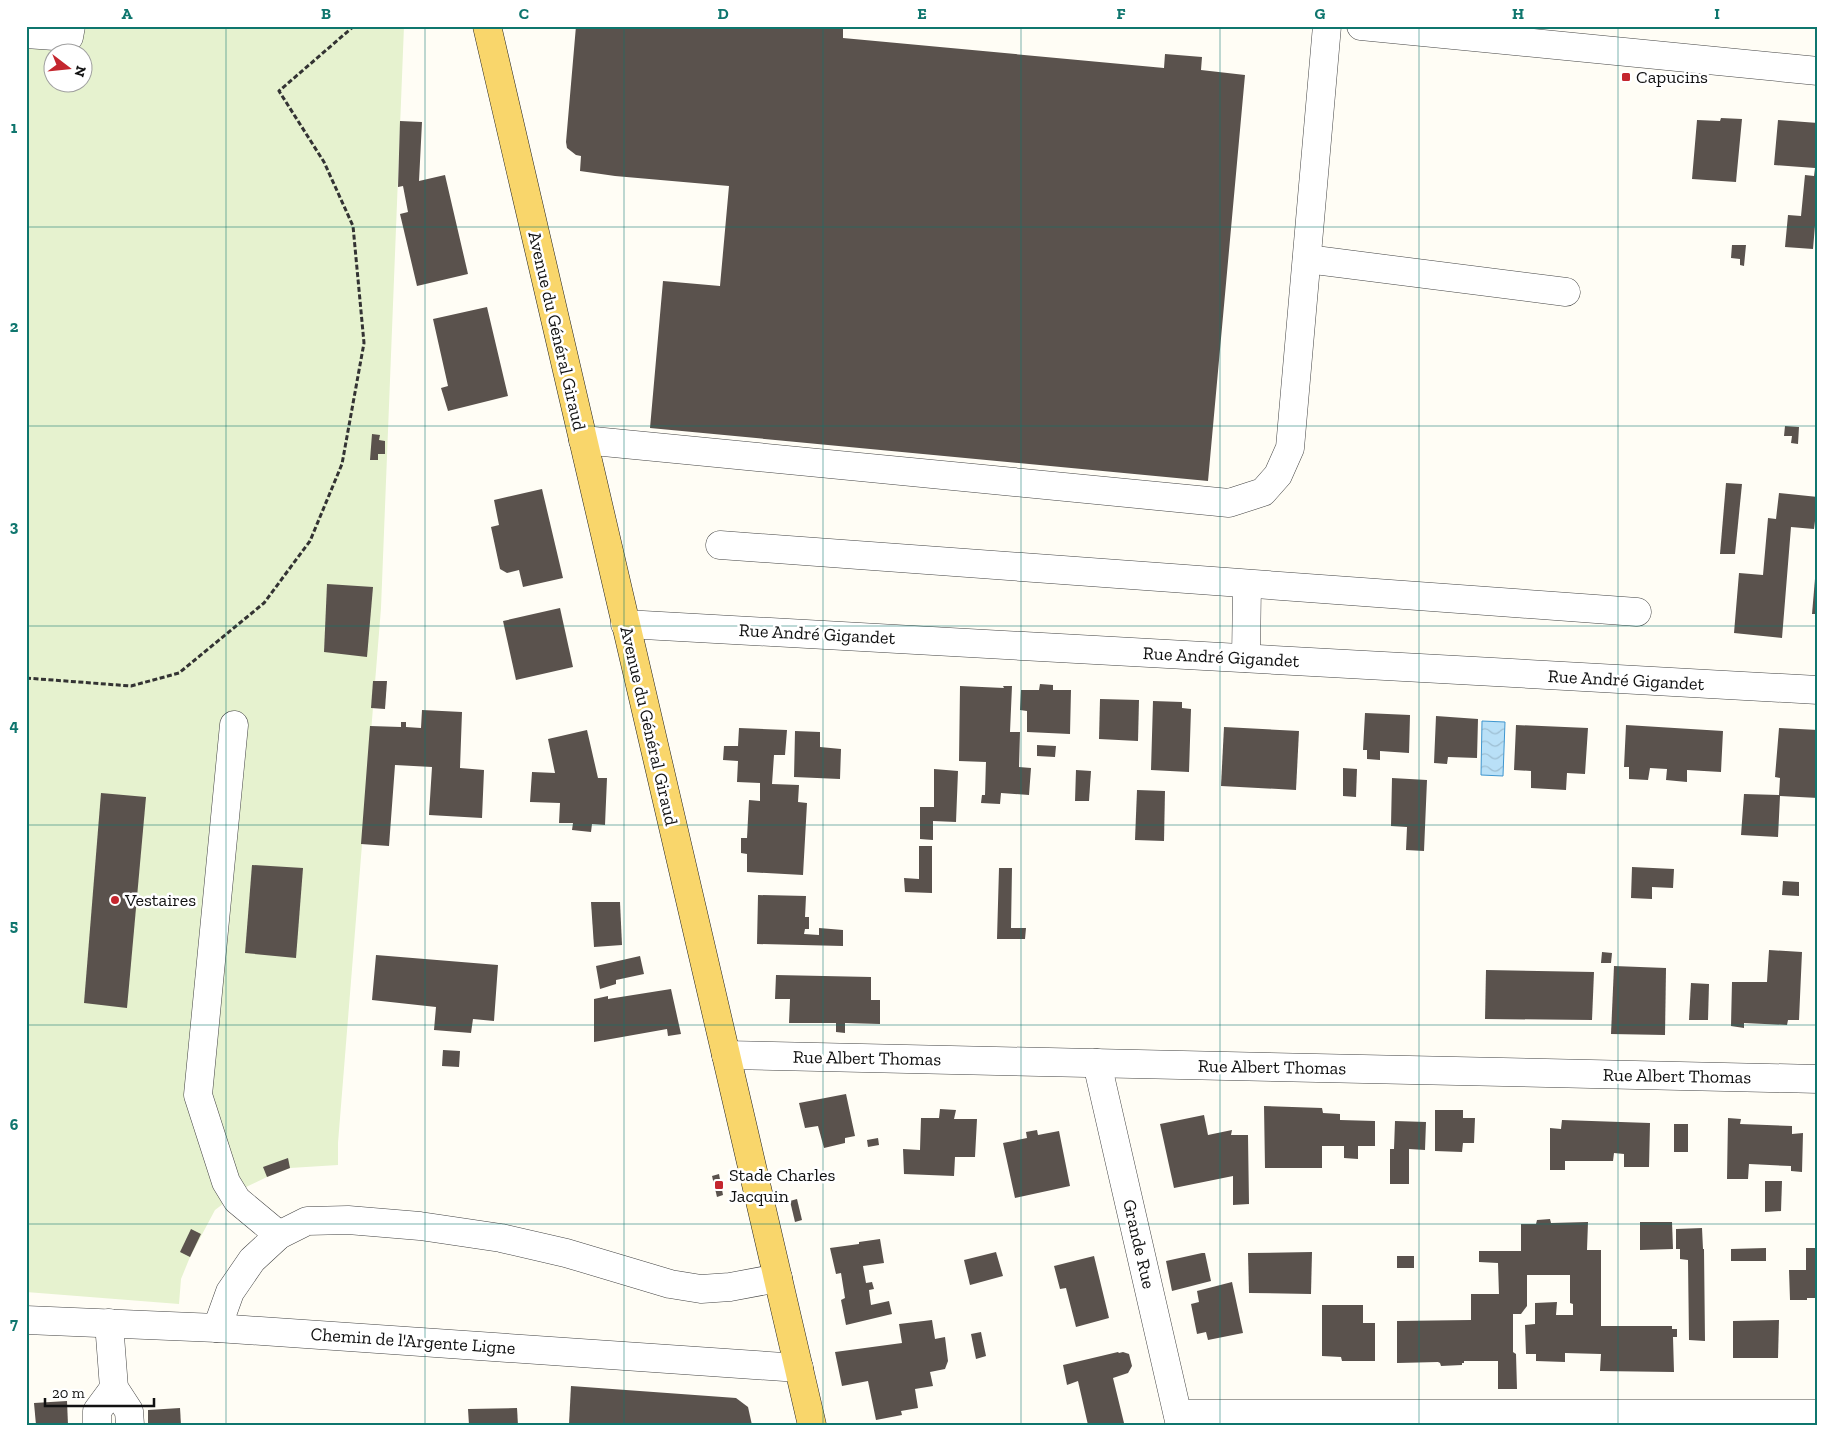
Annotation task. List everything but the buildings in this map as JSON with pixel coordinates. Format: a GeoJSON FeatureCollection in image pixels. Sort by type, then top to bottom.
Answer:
{"type":"FeatureCollection","features":[{"type":"Feature","properties":{"kind":"main road","name":"Avenue du Général Giraud"},"geometry":{"type":"LineString","coordinates":[[487,26],[812,1425]]}},
{"type":"Feature","properties":{"kind":"street"},"geometry":{"type":"LineString","coordinates":[[26,34],[69,37],[71,26]]}},
{"type":"Feature","properties":{"kind":"street"},"geometry":{"type":"LineString","coordinates":[[583,440],[1229,503],[1263,492],[1278,475],[1290,448],[1327,26]]}},
{"type":"Feature","properties":{"kind":"street"},"geometry":{"type":"LineString","coordinates":[[1361,26],[1569,36],[1818,71]]}},
{"type":"Feature","properties":{"kind":"street"},"geometry":{"type":"LineString","coordinates":[[1307,259],[1566,292]]}},
{"type":"Feature","properties":{"kind":"street"},"geometry":{"type":"LineString","coordinates":[[720,545],[1637,612]]}},
{"type":"Feature","properties":{"kind":"street"},"geometry":{"type":"LineString","coordinates":[[1246,658],[1248,584]]}},
{"type":"Feature","properties":{"kind":"street","name":"Rue André Gigandet"},"geometry":{"type":"LineString","coordinates":[[625,624],[1818,690]]}},
{"type":"Feature","properties":{"kind":"street"},"geometry":{"type":"LineString","coordinates":[[234,726],[198,1095],[226,1182],[237,1200],[279,1235]]}},
{"type":"Feature","properties":{"kind":"street","name":"Rue Albert Thomas"},"geometry":{"type":"LineString","coordinates":[[726,1056],[1818,1079]]}},
{"type":"Feature","properties":{"kind":"street","name":"Grande Rue"},"geometry":{"type":"LineString","coordinates":[[1097,1063],[1179,1419]]}},
{"type":"Feature","properties":{"kind":"street"},"geometry":{"type":"LineString","coordinates":[[217,1328],[230,1292],[252,1260],[279,1235],[307,1222],[348,1220],[501,1238],[566,1253],[670,1284],[701,1289],[730,1287],[778,1278]]}},
{"type":"Feature","properties":{"kind":"street","name":"Chemin de l'Argente Ligne"},"geometry":{"type":"LineString","coordinates":[[26,1320],[217,1328],[799,1368]]}},
{"type":"Feature","properties":{"kind":"street"},"geometry":{"type":"LineString","coordinates":[[109,1323],[114,1388],[129,1411],[130,1425]]}},
{"type":"Feature","properties":{"kind":"street"},"geometry":{"type":"LineString","coordinates":[[97,1425],[97,1410],[114,1388]]}},
{"type":"Feature","properties":{"kind":"street"},"geometry":{"type":"LineString","coordinates":[[1179,1419],[1818,1414]]}},
{"type":"Feature","properties":{"kind":"path"},"geometry":{"type":"LineString","coordinates":[[26,678],[131,686],[179,673],[264,603],[310,541],[342,464],[364,343],[353,226],[324,162],[279,91],[354,26]]}},
{"type":"Feature","properties":{"kind":"green space"},"geometry":{"type":"Polygon","coordinates":[[[26,26],[404,26],[381,608],[338,1143],[338,1165],[290,1168],[244,1188],[215,1210],[190,1257],[181,1279],[179,1304],[26,1292],[26,26]]]}},
{"type":"Feature","properties":{"kind":"water"},"geometry":{"type":"Polygon","coordinates":[[[1482,721],[1505,722],[1503,776],[1481,775],[1482,721]]]}},
{"type":"Feature","properties":{"kind":"place","name":"Capucins"},"geometry":{"type":"Point","coordinates":[1626,77]}},
{"type":"Feature","properties":{"kind":"place","name":"Vestaires"},"geometry":{"type":"Point","coordinates":[115,900]}},
{"type":"Feature","properties":{"kind":"place","name":"Stade Charles Jacquin"},"geometry":{"type":"Point","coordinates":[719,1185]}}]}
